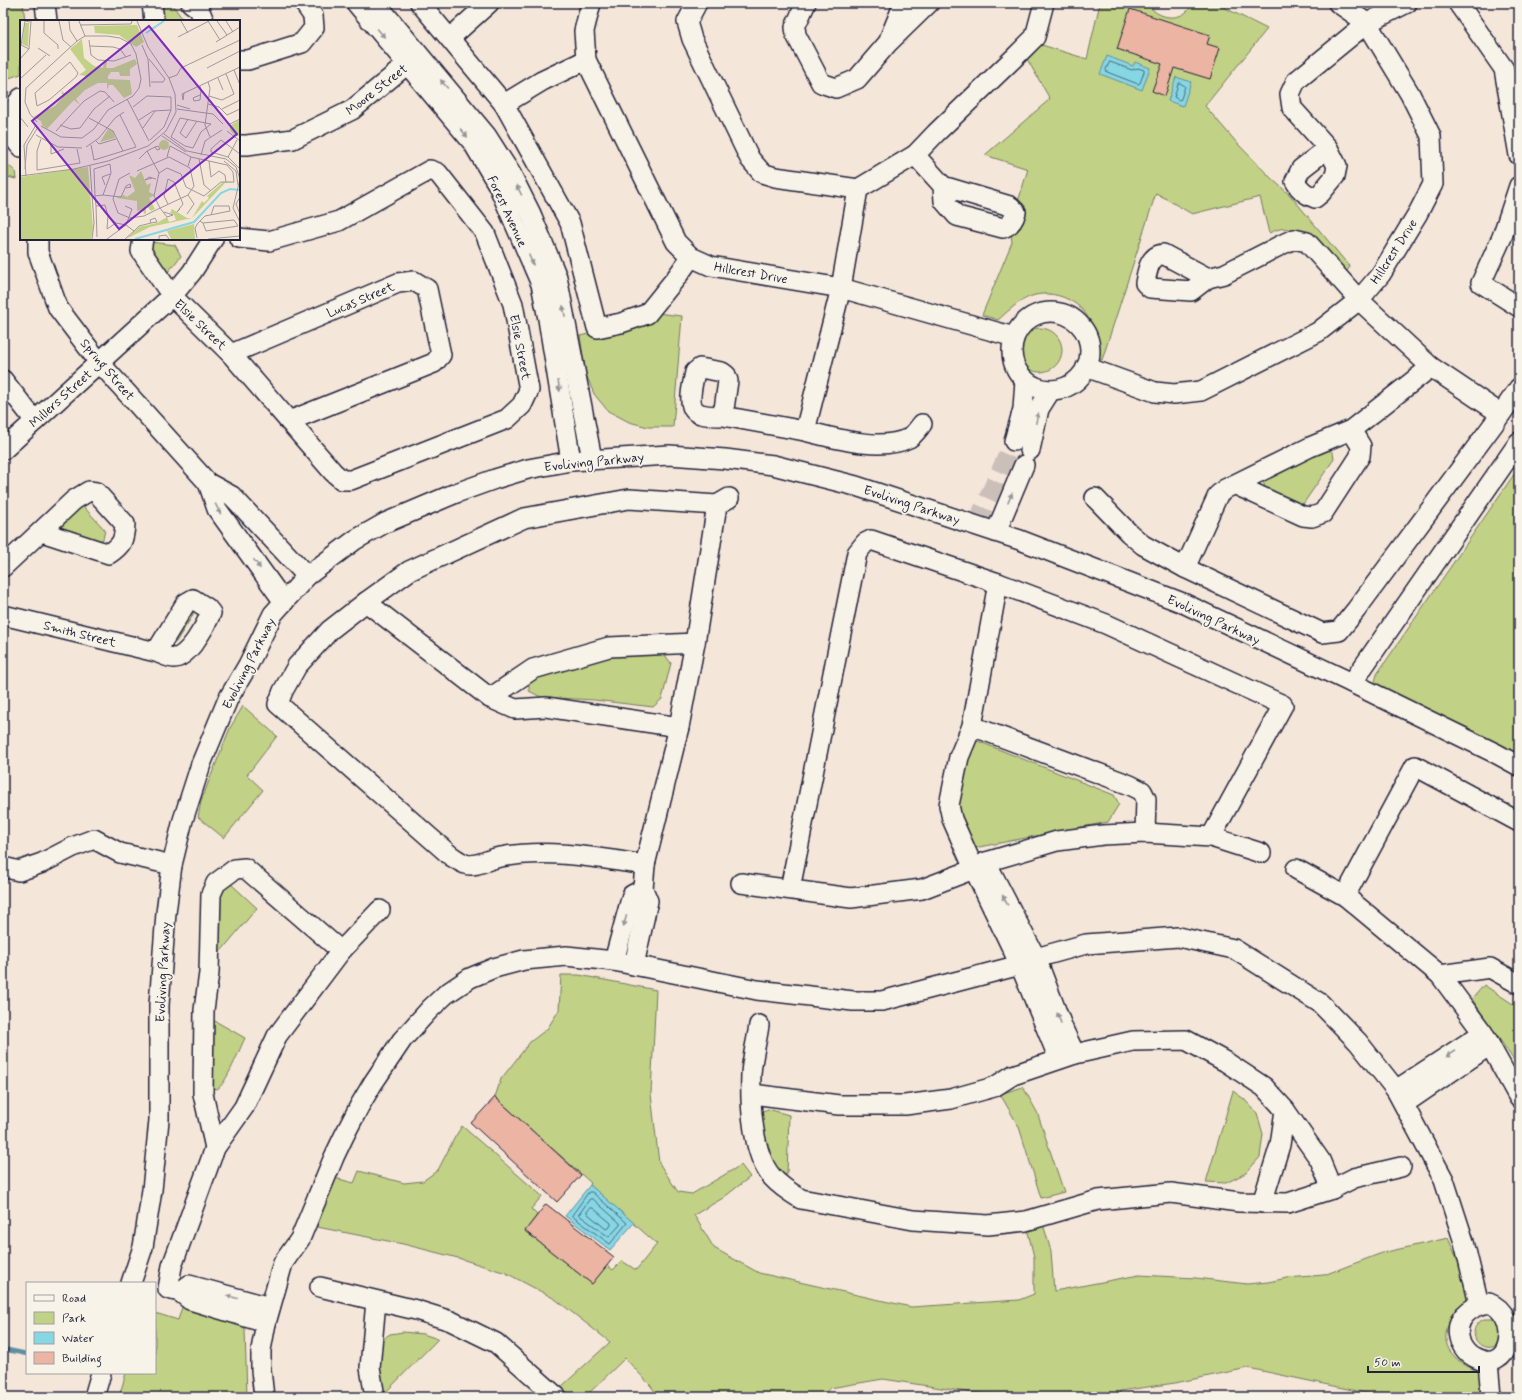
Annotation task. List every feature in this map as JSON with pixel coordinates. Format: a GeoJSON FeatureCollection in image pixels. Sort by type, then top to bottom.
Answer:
{"type":"FeatureCollection","features":[{"type":"Feature","properties":{"kind":"street"},"geometry":{"type":"LineString","coordinates":[[45,3],[47,20]]}},
{"type":"Feature","properties":{"kind":"street"},"geometry":{"type":"LineString","coordinates":[[152,3],[154,20]]}},
{"type":"Feature","properties":{"kind":"street"},"geometry":{"type":"LineString","coordinates":[[191,3],[198,9],[204,20]]}},
{"type":"Feature","properties":{"kind":"street"},"geometry":{"type":"LineString","coordinates":[[240,60],[248,60],[302,44],[314,28],[314,16],[304,3]]}},
{"type":"Feature","properties":{"kind":"street","name":"Forest Avenue"},"geometry":{"type":"LineString","coordinates":[[356,3],[414,59]]}},
{"type":"Feature","properties":{"kind":"street","name":"Forest Avenue"},"geometry":{"type":"LineString","coordinates":[[376,3],[473,143],[498,185],[541,284],[560,335],[592,460]]}},
{"type":"Feature","properties":{"kind":"street"},"geometry":{"type":"LineString","coordinates":[[420,3],[504,104],[570,223],[597,328]]}},
{"type":"Feature","properties":{"kind":"street"},"geometry":{"type":"LineString","coordinates":[[450,38],[488,3]]}},
{"type":"Feature","properties":{"kind":"street","name":"Hillcrest Drive"},"geometry":{"type":"LineString","coordinates":[[591,3],[584,31],[586,60],[676,242],[691,257],[712,266],[841,288],[1014,337]]}},
{"type":"Feature","properties":{"kind":"street"},"geometry":{"type":"LineString","coordinates":[[696,3],[687,22],[692,39],[750,159],[762,173],[775,177],[858,189],[915,156],[936,133],[1035,37],[1044,3]]}},
{"type":"Feature","properties":{"kind":"street"},"geometry":{"type":"LineString","coordinates":[[806,3],[795,27],[796,35],[821,83],[836,88],[857,79],[888,44],[929,3]]}},
{"type":"Feature","properties":{"kind":"street"},"geometry":{"type":"LineString","coordinates":[[888,44],[904,3]]}},
{"type":"Feature","properties":{"kind":"street","name":"Hillcrest Drive"},"geometry":{"type":"LineString","coordinates":[[1086,367],[1155,392],[1174,394],[1201,391],[1318,332],[1358,300],[1381,274],[1418,213],[1433,184],[1431,136],[1410,94],[1367,23],[1338,3]]}},
{"type":"Feature","properties":{"kind":"street"},"geometry":{"type":"LineString","coordinates":[[1328,148],[1292,108],[1290,94],[1296,81],[1367,23],[1407,3]]}},
{"type":"Feature","properties":{"kind":"street"},"geometry":{"type":"LineString","coordinates":[[1458,3],[1512,68],[1519,154]]}},
{"type":"Feature","properties":{"kind":"street","name":"Moore Street"},"geometry":{"type":"LineString","coordinates":[[240,145],[293,139],[352,110],[414,59]]}},
{"type":"Feature","properties":{"kind":"street"},"geometry":{"type":"LineString","coordinates":[[504,104],[542,81],[586,60]]}},
{"type":"Feature","properties":{"kind":"street"},"geometry":{"type":"LineString","coordinates":[[20,100],[7,123],[20,145]]}},
{"type":"Feature","properties":{"kind":"street"},"geometry":{"type":"LineString","coordinates":[[915,156],[943,186]]}},
{"type":"Feature","properties":{"kind":"street","name":"Elsie Street"},"geometry":{"type":"LineString","coordinates":[[143,240],[141,251],[172,296],[231,354],[333,472],[342,480],[351,480],[507,420],[522,406],[529,390],[513,304],[485,233],[438,173],[430,170],[339,221],[270,240],[240,238]]}},
{"type":"Feature","properties":{"kind":"street"},"geometry":{"type":"LineString","coordinates":[[1519,186],[1502,237],[1481,283],[1519,307]]}},
{"type":"Feature","properties":{"kind":"street"},"geometry":{"type":"LineString","coordinates":[[805,431],[841,288],[858,189]]}},
{"type":"Feature","properties":{"kind":"street"},"geometry":{"type":"LineString","coordinates":[[1208,278],[1224,274],[1261,254],[1294,239],[1307,242],[1358,300],[1431,367],[1501,414]]}},
{"type":"Feature","properties":{"kind":"street","name":"Spring Street"},"geometry":{"type":"LineString","coordinates":[[38,240],[38,252],[58,308],[99,362],[208,483],[232,496],[307,576]]}},
{"type":"Feature","properties":{"kind":"street","name":"Millers Street"},"geometry":{"type":"LineString","coordinates":[[3,450],[172,296],[192,272],[212,240]]}},
{"type":"Feature","properties":{"kind":"street"},"geometry":{"type":"LineString","coordinates":[[560,335],[621,323],[647,314],[691,257]]}},
{"type":"Feature","properties":{"kind":"street","name":"Lucas Street"},"geometry":{"type":"LineString","coordinates":[[231,354],[398,283],[414,281],[427,289],[441,355],[434,363],[289,421]]}},
{"type":"Feature","properties":{"kind":"street"},"geometry":{"type":"LineString","coordinates":[[1051,311],[1070,316],[1084,330],[1088,339],[1090,353],[1086,367],[1082,375],[1072,384],[1060,389],[1051,390],[1038,387],[1025,380],[1014,365],[1012,356],[1012,346],[1018,328],[1025,321],[1037,314],[1051,311]]}},
{"type":"Feature","properties":{"kind":"street","name":"Forest Avenue"},"geometry":{"type":"LineString","coordinates":[[560,335],[571,461]]}},
{"type":"Feature","properties":{"kind":"street"},"geometry":{"type":"LineString","coordinates":[[1185,568],[1218,495],[1225,489],[1236,485],[1310,447],[1351,430],[1431,367]]}},
{"type":"Feature","properties":{"kind":"street"},"geometry":{"type":"LineString","coordinates":[[3,380],[35,421]]}},
{"type":"Feature","properties":{"kind":"street"},"geometry":{"type":"LineString","coordinates":[[1022,452],[1025,380]]}},
{"type":"Feature","properties":{"kind":"street"},"geometry":{"type":"LineString","coordinates":[[1096,498],[1143,546],[1185,568],[1322,633],[1339,631],[1519,388]]}},
{"type":"Feature","properties":{"kind":"street"},"geometry":{"type":"LineString","coordinates":[[996,532],[1022,452],[1039,409],[1051,390]]}},
{"type":"Feature","properties":{"kind":"street"},"geometry":{"type":"LineString","coordinates":[[723,416],[855,442],[891,443],[910,438],[922,424]]}},
{"type":"Feature","properties":{"kind":"street"},"geometry":{"type":"LineString","coordinates":[[1236,485],[1303,516],[1312,518],[1323,513],[1360,456],[1361,446],[1351,430]]}},
{"type":"Feature","properties":{"kind":"street"},"geometry":{"type":"LineString","coordinates":[[1352,683],[1519,442]]}},
{"type":"Feature","properties":{"kind":"street","name":"Evoliving Parkway"},"geometry":{"type":"LineString","coordinates":[[131,1282],[143,1247],[152,1190],[159,1120],[159,1005],[166,913],[172,865],[183,820],[201,764],[228,699],[248,665],[273,614],[307,576],[355,540],[385,523],[495,479],[528,469],[571,461],[669,455],[725,459],[773,465],[856,486],[996,532],[1183,603],[1352,683],[1519,766]]}},
{"type":"Feature","properties":{"kind":"street","name":"Spring Street"},"geometry":{"type":"LineString","coordinates":[[208,483],[217,509],[284,602]]}},
{"type":"Feature","properties":{"kind":"street"},"geometry":{"type":"LineString","coordinates":[[634,965],[648,901],[643,889],[645,865],[679,727],[723,502],[629,499],[524,518],[409,571],[330,630],[297,666],[283,691],[278,704],[284,710],[451,856],[466,864],[476,864],[500,856],[541,853],[576,855],[645,865]]}},
{"type":"Feature","properties":{"kind":"street"},"geometry":{"type":"LineString","coordinates":[[3,567],[42,532]]}},
{"type":"Feature","properties":{"kind":"street"},"geometry":{"type":"LineString","coordinates":[[790,889],[857,554],[865,543],[871,540],[998,582],[1106,624],[1283,705],[1211,838]]}},
{"type":"Feature","properties":{"kind":"street"},"geometry":{"type":"LineString","coordinates":[[998,582],[972,726],[959,757],[949,805],[952,819],[980,865],[996,884],[1028,961],[1064,1032],[1067,1056]]}},
{"type":"Feature","properties":{"kind":"street"},"geometry":{"type":"LineString","coordinates":[[366,602],[490,698],[515,709],[546,707],[679,727]]}},
{"type":"Feature","properties":{"kind":"street","name":"Smith Street"},"geometry":{"type":"LineString","coordinates":[[3,615],[156,652]]}},
{"type":"Feature","properties":{"kind":"street"},"geometry":{"type":"LineString","coordinates":[[490,698],[533,669],[609,647],[695,643]]}},
{"type":"Feature","properties":{"kind":"street"},"geometry":{"type":"LineString","coordinates":[[972,726],[1130,785],[1142,791],[1146,799],[1145,833]]}},
{"type":"Feature","properties":{"kind":"street"},"geometry":{"type":"LineString","coordinates":[[1345,896],[1415,766],[1519,822]]}},
{"type":"Feature","properties":{"kind":"street"},"geometry":{"type":"LineString","coordinates":[[741,883],[851,898],[922,889],[980,865],[1057,842],[1103,835],[1145,833],[1211,838],[1261,853]]}},
{"type":"Feature","properties":{"kind":"street"},"geometry":{"type":"LineString","coordinates":[[3,867],[19,870],[42,862],[94,839],[120,853],[172,865]]}},
{"type":"Feature","properties":{"kind":"street"},"geometry":{"type":"LineString","coordinates":[[215,1148],[203,1094],[204,1010],[209,973],[211,894],[216,883],[235,869],[245,868],[341,951]]}},
{"type":"Feature","properties":{"kind":"street"},"geometry":{"type":"LineString","coordinates":[[1296,869],[1345,896],[1440,975],[1487,1039],[1518,1093]]}},
{"type":"Feature","properties":{"kind":"street"},"geometry":{"type":"LineString","coordinates":[[614,961],[632,895],[643,889]]}},
{"type":"Feature","properties":{"kind":"street"},"geometry":{"type":"LineString","coordinates":[[268,1315],[190,1300],[180,1292],[168,1289],[172,1266],[215,1148],[244,1107],[277,1036],[341,951],[380,910]]}},
{"type":"Feature","properties":{"kind":"street"},"geometry":{"type":"LineString","coordinates":[[264,1397],[260,1370],[261,1350],[268,1315],[283,1263],[300,1239],[334,1157],[360,1105],[402,1040],[446,994],[470,978],[501,966],[524,960],[566,956],[614,961],[757,990],[853,1001],[882,1001],[1086,944],[1178,937],[1234,949],[1320,1004],[1358,1042],[1400,1097],[1444,1180],[1464,1242],[1479,1304]]}},
{"type":"Feature","properties":{"kind":"street"},"geometry":{"type":"LineString","coordinates":[[1440,975],[1490,968],[1519,984]]}},
{"type":"Feature","properties":{"kind":"street"},"geometry":{"type":"LineString","coordinates":[[759,1025],[751,1073],[752,1122],[761,1159],[772,1176],[786,1190],[801,1199],[912,1220],[988,1225],[1034,1219],[1098,1200],[1171,1193],[1239,1202],[1288,1203],[1332,1188],[1354,1178],[1401,1167]]}},
{"type":"Feature","properties":{"kind":"street"},"geometry":{"type":"LineString","coordinates":[[1400,1097],[1487,1039]]}},
{"type":"Feature","properties":{"kind":"street"},"geometry":{"type":"LineString","coordinates":[[752,1094],[839,1106],[905,1105],[952,1099],[994,1087],[1013,1075],[1067,1056],[1133,1041],[1186,1040],[1226,1062],[1264,1087],[1285,1110],[1320,1160],[1332,1188]]}},
{"type":"Feature","properties":{"kind":"street"},"geometry":{"type":"LineString","coordinates":[[1262,1203],[1280,1145],[1285,1110]]}},
{"type":"Feature","properties":{"kind":"street"},"geometry":{"type":"LineString","coordinates":[[320,1287],[416,1310],[451,1321],[496,1343],[557,1397]]}},
{"type":"Feature","properties":{"kind":"street"},"geometry":{"type":"LineString","coordinates":[[375,1397],[370,1368],[376,1301]]}},
{"type":"Feature","properties":{"kind":"street"},"geometry":{"type":"LineString","coordinates":[[1489,1303],[1499,1305],[1516,1316],[1518,1339],[1513,1348],[1498,1360],[1488,1362],[1479,1360],[1468,1352],[1460,1341],[1460,1323],[1464,1315],[1479,1304],[1489,1303]]}},
{"type":"Feature","properties":{"kind":"street"},"geometry":{"type":"LineString","coordinates":[[1488,1362],[1491,1397]]}},
{"type":"Feature","properties":{"kind":"street"},"geometry":{"type":"LineString","coordinates":[[94,1397],[101,1374]]}},
{"type":"Feature","properties":{"kind":"green space"},"geometry":{"type":"Polygon","coordinates":[[[3,3],[23,3],[25,20],[20,20],[20,74],[9,78],[3,83],[3,3]]]}},
{"type":"Feature","properties":{"kind":"green space"},"geometry":{"type":"Polygon","coordinates":[[[169,3],[174,7],[183,20],[154,20],[156,5],[169,3]]]}},
{"type":"Feature","properties":{"kind":"green space"},"geometry":{"type":"Polygon","coordinates":[[[1100,3],[1148,3],[1154,11],[1159,14],[1176,17],[1186,12],[1192,3],[1215,3],[1267,29],[1205,106],[1237,143],[1290,195],[1350,267],[1338,282],[1305,244],[1288,229],[1283,228],[1269,233],[1260,197],[1192,214],[1156,193],[1102,360],[1092,357],[1093,332],[1087,315],[1072,302],[1063,297],[1044,294],[1034,295],[1018,303],[998,320],[982,315],[1012,242],[1010,228],[1028,169],[985,155],[1050,99],[1023,52],[1029,41],[1087,59],[1100,3]]]}},
{"type":"Feature","properties":{"kind":"green space"},"geometry":{"type":"Polygon","coordinates":[[[3,161],[15,171],[16,179],[3,176],[3,161]]]}},
{"type":"Feature","properties":{"kind":"green space"},"geometry":{"type":"Polygon","coordinates":[[[151,242],[175,245],[181,256],[168,272],[157,271],[146,249],[151,242]]]}},
{"type":"Feature","properties":{"kind":"green space"},"geometry":{"type":"Polygon","coordinates":[[[648,312],[682,316],[673,427],[648,427],[629,422],[608,411],[594,394],[586,374],[580,336],[596,332],[648,312]]]}},
{"type":"Feature","properties":{"kind":"green space"},"geometry":{"type":"Polygon","coordinates":[[[1040,328],[1052,332],[1058,338],[1062,350],[1058,362],[1052,368],[1040,372],[1028,368],[1022,362],[1018,350],[1022,338],[1028,332],[1040,328]]]}},
{"type":"Feature","properties":{"kind":"green space"},"geometry":{"type":"Polygon","coordinates":[[[1323,446],[1333,453],[1334,459],[1301,507],[1266,493],[1263,480],[1323,446]]]}},
{"type":"Feature","properties":{"kind":"green space"},"geometry":{"type":"Polygon","coordinates":[[[1519,467],[1519,757],[1466,727],[1374,686],[1377,674],[1519,467]]]}},
{"type":"Feature","properties":{"kind":"green space"},"geometry":{"type":"Polygon","coordinates":[[[73,505],[82,505],[105,530],[103,539],[95,544],[56,531],[73,505]]]}},
{"type":"Feature","properties":{"kind":"green space"},"geometry":{"type":"Polygon","coordinates":[[[190,607],[193,611],[193,615],[176,642],[172,645],[167,644],[190,607]]]}},
{"type":"Feature","properties":{"kind":"green space"},"geometry":{"type":"Polygon","coordinates":[[[640,653],[664,654],[671,663],[662,699],[653,707],[594,700],[541,697],[529,691],[529,679],[600,657],[640,653]]]}},
{"type":"Feature","properties":{"kind":"green space"},"geometry":{"type":"Polygon","coordinates":[[[243,706],[277,736],[247,775],[263,790],[224,838],[198,817],[201,801],[230,728],[243,706]]]}},
{"type":"Feature","properties":{"kind":"green space"},"geometry":{"type":"Polygon","coordinates":[[[975,740],[1114,795],[1119,804],[1108,822],[974,848],[951,807],[961,750],[975,740]]]}},
{"type":"Feature","properties":{"kind":"green space"},"geometry":{"type":"Polygon","coordinates":[[[223,883],[231,884],[257,908],[207,968],[214,896],[223,883]]]}},
{"type":"Feature","properties":{"kind":"green space"},"geometry":{"type":"Polygon","coordinates":[[[561,975],[579,975],[656,990],[651,1094],[659,1163],[678,1192],[692,1194],[741,1165],[750,1177],[723,1198],[694,1215],[714,1248],[759,1273],[911,1307],[1019,1300],[1034,1294],[1034,1257],[1027,1228],[1043,1224],[1051,1251],[1054,1291],[1139,1275],[1196,1278],[1247,1284],[1287,1278],[1324,1275],[1382,1253],[1448,1238],[1457,1258],[1470,1299],[1463,1304],[1452,1318],[1446,1334],[1446,1342],[1449,1350],[1457,1359],[1466,1366],[1479,1372],[1482,1397],[1385,1397],[1248,1368],[1175,1383],[1120,1391],[1119,1397],[1039,1397],[967,1392],[883,1379],[830,1388],[822,1397],[659,1397],[625,1358],[585,1397],[569,1397],[560,1388],[610,1342],[555,1299],[506,1273],[458,1258],[403,1244],[317,1227],[335,1178],[354,1183],[359,1171],[404,1183],[423,1181],[438,1170],[462,1126],[542,1196],[531,1209],[537,1215],[525,1231],[592,1284],[607,1265],[613,1270],[622,1261],[636,1270],[657,1244],[590,1185],[591,1183],[495,1097],[501,1079],[530,1042],[547,1029],[559,1010],[561,975]]]}},
{"type":"Feature","properties":{"kind":"green space"},"geometry":{"type":"Polygon","coordinates":[[[1484,985],[1519,1008],[1519,1060],[1513,1059],[1472,999],[1484,985]]]}},
{"type":"Feature","properties":{"kind":"green space"},"geometry":{"type":"Polygon","coordinates":[[[208,1017],[245,1038],[228,1074],[221,1086],[217,1089],[211,1087],[208,1017]]]}},
{"type":"Feature","properties":{"kind":"green space"},"geometry":{"type":"Polygon","coordinates":[[[1023,1087],[1037,1112],[1064,1192],[1041,1198],[1019,1127],[1000,1094],[1023,1087]]]}},
{"type":"Feature","properties":{"kind":"green space"},"geometry":{"type":"Polygon","coordinates":[[[1233,1091],[1244,1099],[1257,1113],[1263,1134],[1260,1157],[1246,1173],[1226,1183],[1206,1182],[1233,1091]]]}},
{"type":"Feature","properties":{"kind":"green space"},"geometry":{"type":"Polygon","coordinates":[[[768,1109],[789,1115],[787,1175],[778,1172],[770,1163],[757,1116],[768,1109]]]}},
{"type":"Feature","properties":{"kind":"green space"},"geometry":{"type":"Polygon","coordinates":[[[182,1307],[235,1320],[242,1324],[245,1329],[247,1397],[119,1397],[126,1374],[156,1374],[156,1313],[178,1320],[182,1307]]]}},
{"type":"Feature","properties":{"kind":"green space"},"geometry":{"type":"Polygon","coordinates":[[[1484,1319],[1493,1319],[1501,1325],[1499,1344],[1492,1347],[1485,1347],[1476,1340],[1474,1335],[1475,1329],[1478,1323],[1484,1319]]]}},
{"type":"Feature","properties":{"kind":"green space"},"geometry":{"type":"Polygon","coordinates":[[[403,1332],[423,1334],[438,1339],[385,1393],[378,1362],[380,1345],[390,1334],[403,1332]]]}},
{"type":"Feature","properties":{"kind":"water"},"geometry":{"type":"Polygon","coordinates":[[[1107,56],[1133,66],[1135,62],[1150,68],[1142,90],[1100,74],[1107,56]]]}},
{"type":"Feature","properties":{"kind":"water"},"geometry":{"type":"Polygon","coordinates":[[[1176,77],[1191,82],[1183,106],[1168,101],[1176,77]]]}},
{"type":"Feature","properties":{"kind":"water"},"geometry":{"type":"Polygon","coordinates":[[[590,1185],[634,1223],[610,1250],[565,1216],[590,1185]]]}},
{"type":"Feature","properties":{"kind":"building"},"geometry":{"type":"Polygon","coordinates":[[[1130,9],[1210,35],[1207,44],[1220,48],[1210,79],[1174,68],[1165,96],[1152,91],[1162,64],[1117,49],[1130,9]]]}},
{"type":"Feature","properties":{"kind":"building"},"geometry":{"type":"Polygon","coordinates":[[[495,1097],[581,1175],[557,1202],[471,1123],[495,1097]]]}},
{"type":"Feature","properties":{"kind":"building"},"geometry":{"type":"Polygon","coordinates":[[[546,1204],[614,1257],[592,1284],[525,1231],[546,1204]]]}},
{"type":"Feature","properties":{"kind":"waterway"},"geometry":{"type":"LineString","coordinates":[[3,1349],[26,1354]]}},
{"type":"Feature","properties":{"kind":"tunnel"},"geometry":{"type":"LineString","coordinates":[[976,525],[1014,441]]}}]}
